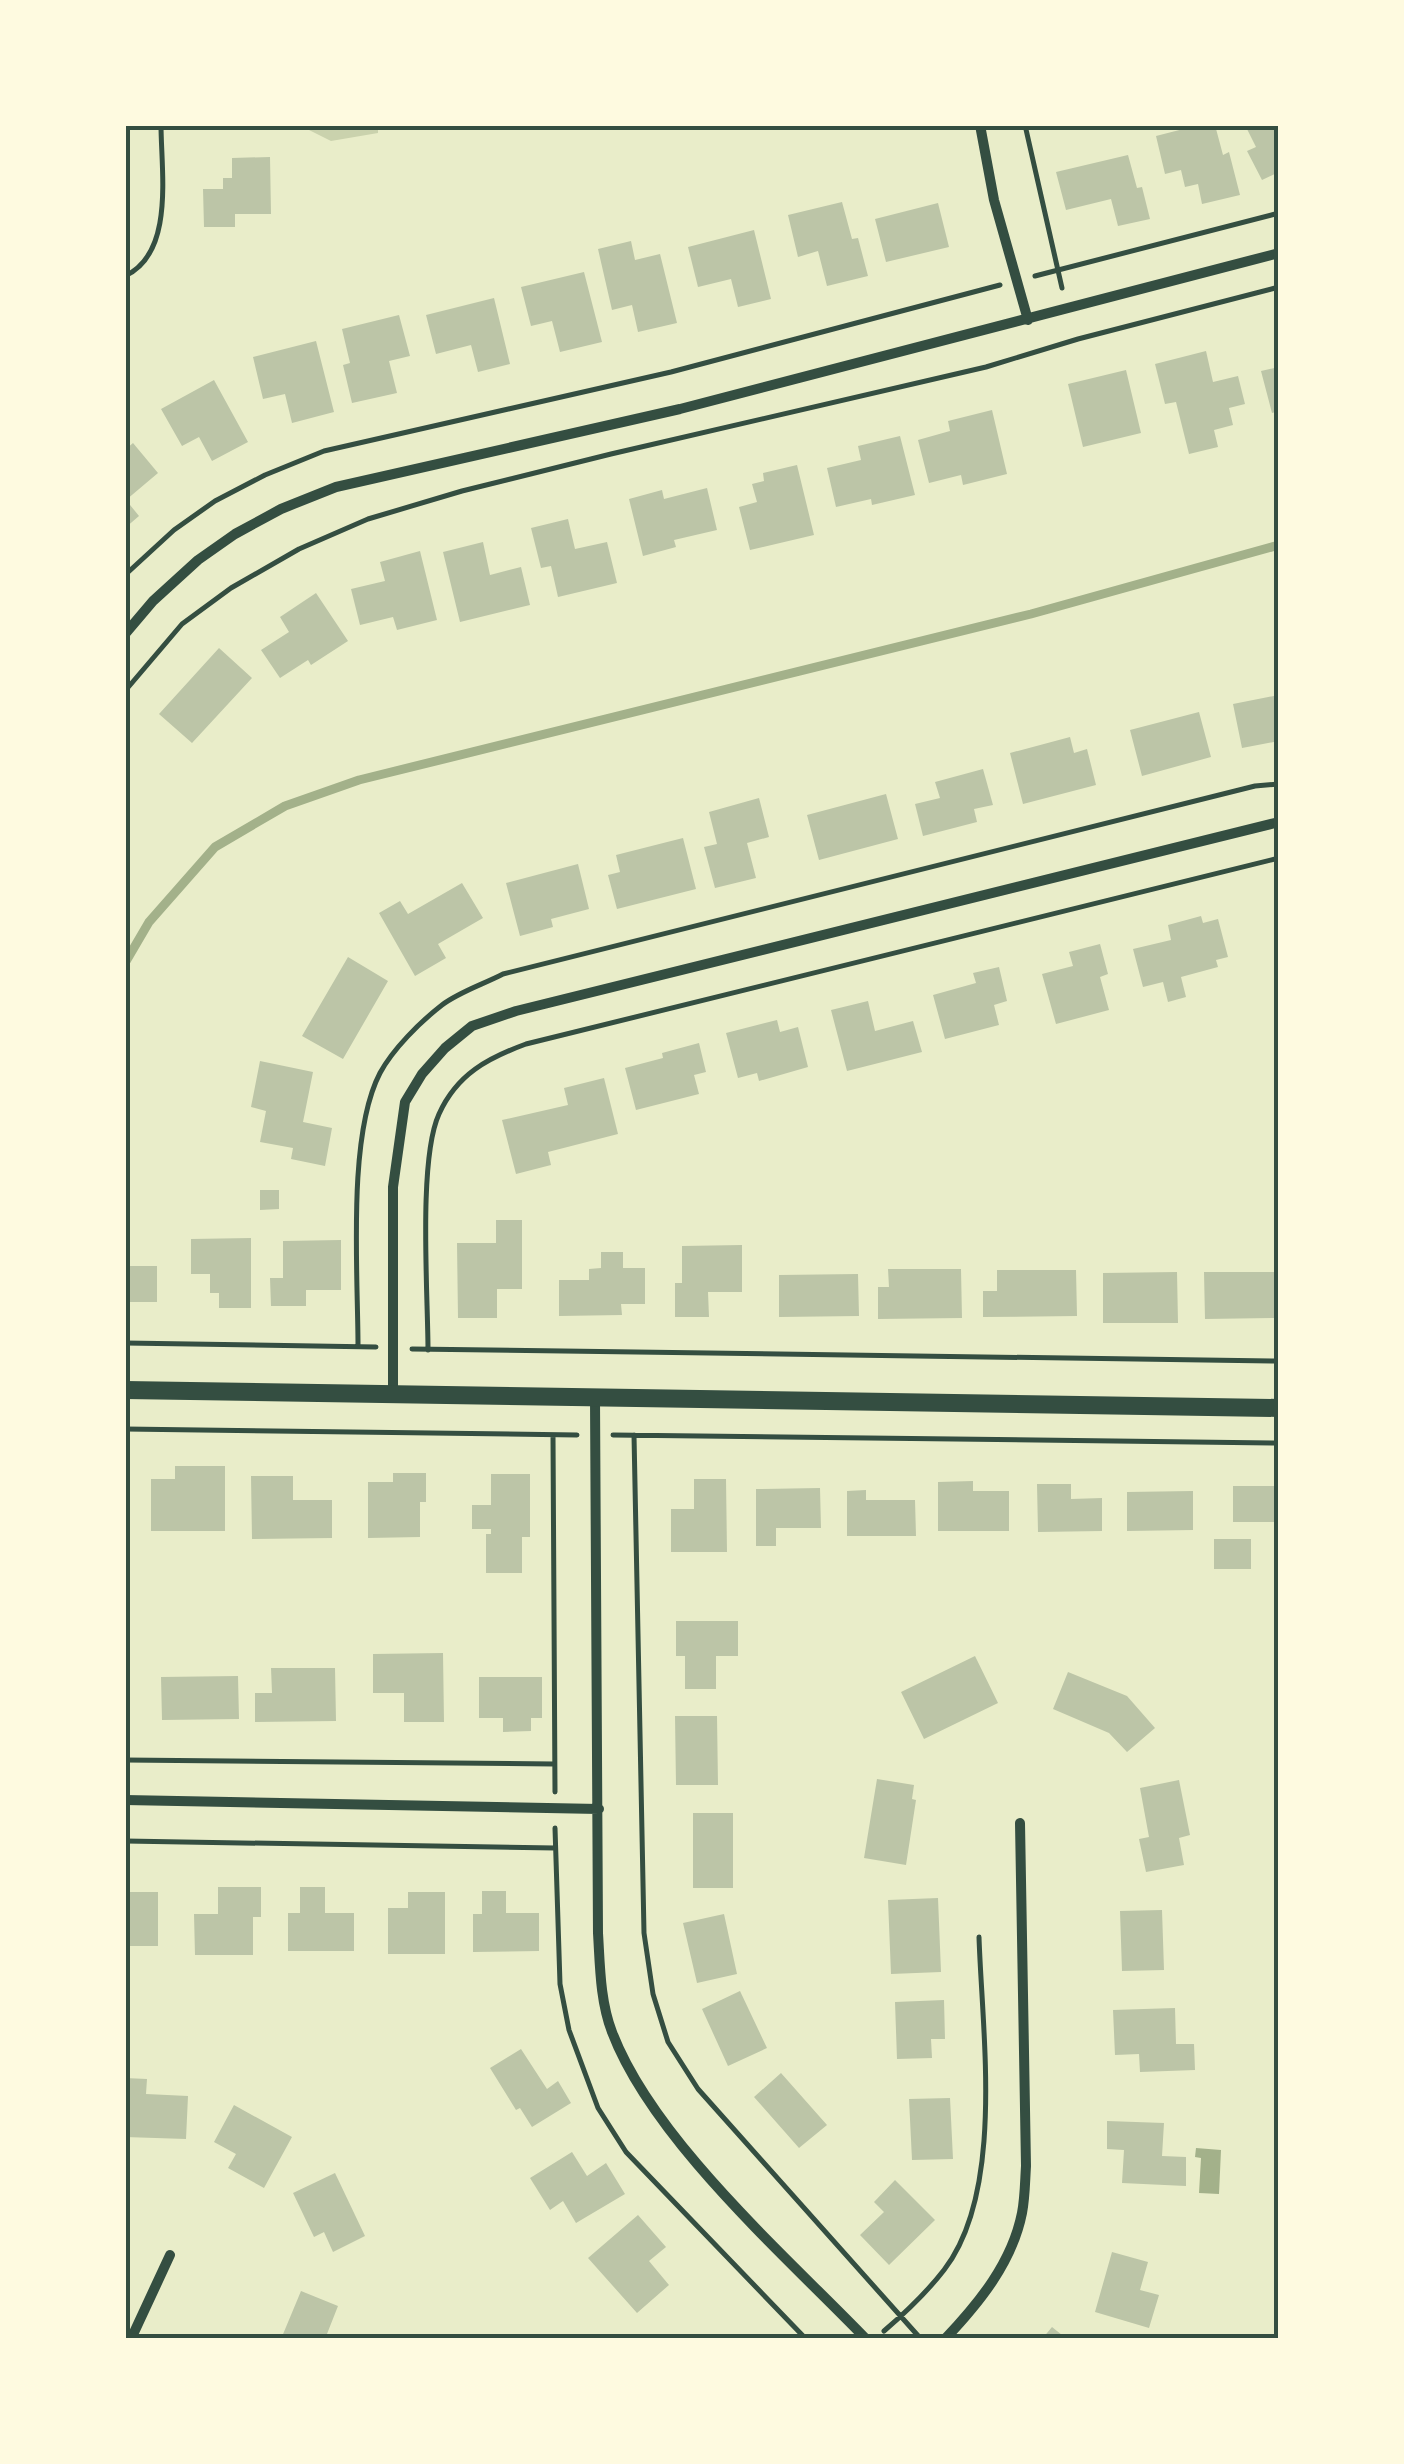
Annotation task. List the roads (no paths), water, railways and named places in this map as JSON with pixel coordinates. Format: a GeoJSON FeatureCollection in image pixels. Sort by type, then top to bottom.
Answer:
{"type":"FeatureCollection","features":[{"type":"Feature","properties":{"kind":"street"},"geometry":{"type":"LineString","coordinates":[[980,125],[994,200],[1028,320]]}},
{"type":"Feature","properties":{"kind":"street"},"geometry":{"type":"LineString","coordinates":[[125,634],[187,570],[235,534],[336,487],[680,409],[1279,253]]}},
{"type":"Feature","properties":{"kind":"street"},"geometry":{"type":"LineString","coordinates":[[393,1396],[393,1187],[404,1102],[434,1061],[472,1026],[516,1011],[1279,822]]}},
{"type":"Feature","properties":{"kind":"street"},"geometry":{"type":"LineString","coordinates":[[125,1390],[1279,1408]]}},
{"type":"Feature","properties":{"kind":"street"},"geometry":{"type":"LineString","coordinates":[[595,1399],[601,1986],[610,2029],[632,2076],[667,2125],[720,2188],[866,2339]]}},
{"type":"Feature","properties":{"kind":"street"},"geometry":{"type":"LineString","coordinates":[[125,1800],[599,1808]]}},
{"type":"Feature","properties":{"kind":"street"},"geometry":{"type":"LineString","coordinates":[[946,2339],[983,2299],[1006,2258],[1022,2214],[1026,2166],[1020,1824]]}},
{"type":"Feature","properties":{"kind":"street"},"geometry":{"type":"LineString","coordinates":[[131,2339],[170,2255]]}},
{"type":"Feature","properties":{"kind":"waterway"},"geometry":{"type":"LineString","coordinates":[[125,963],[149,922],[215,847],[285,806],[359,780],[1031,614],[1279,545]]}}]}
